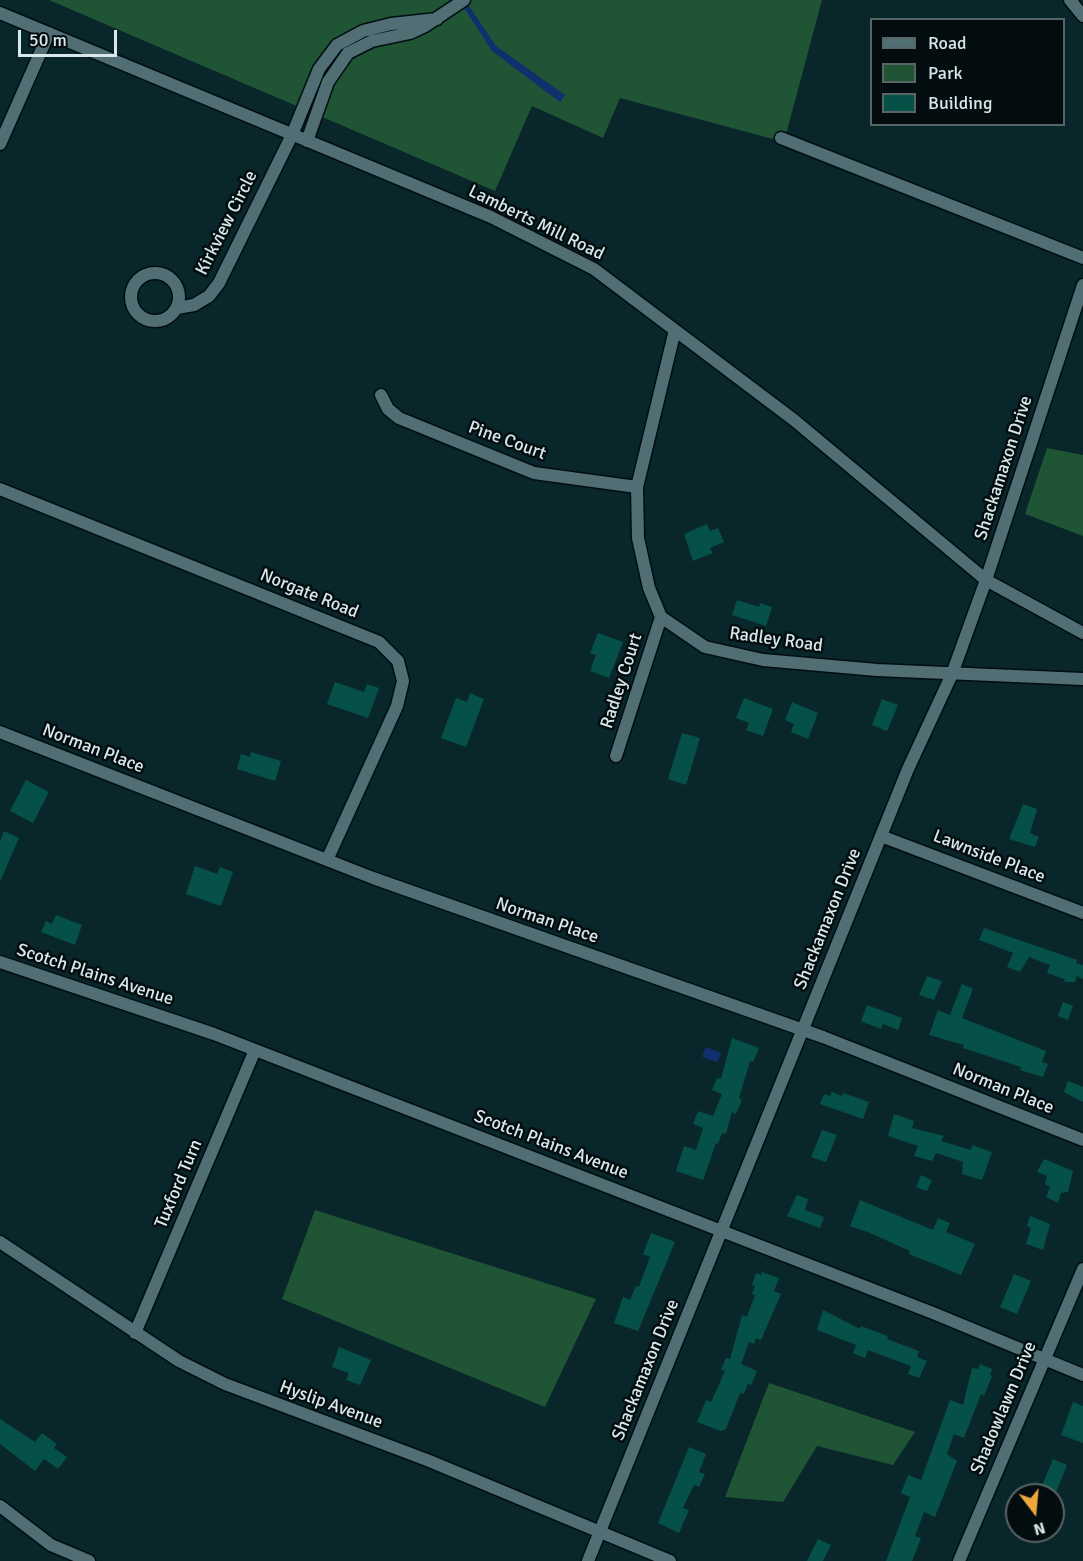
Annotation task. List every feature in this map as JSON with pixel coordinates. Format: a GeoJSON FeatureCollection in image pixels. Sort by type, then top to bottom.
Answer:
{"type":"FeatureCollection","features":[{"type":"Feature","properties":{"kind":"street"},"geometry":{"type":"LineString","coordinates":[[307,141],[328,81],[348,53],[372,41],[410,33],[437,19],[464,0]]}},
{"type":"Feature","properties":{"kind":"street"},"geometry":{"type":"LineString","coordinates":[[1070,0],[1083,16]]}},
{"type":"Feature","properties":{"kind":"street","name":"Lamberts Mill Road"},"geometry":{"type":"LineString","coordinates":[[0,13],[491,218],[594,269],[794,420],[986,580],[1083,633]]}},
{"type":"Feature","properties":{"kind":"street","name":"Kirkview Circle"},"geometry":{"type":"LineString","coordinates":[[177,308],[178,290],[168,276],[153,273],[143,275],[133,286],[131,301],[140,316],[149,321],[159,321],[172,314],[177,308],[194,305],[209,296],[219,282],[292,135],[319,69],[337,45],[363,31],[391,24],[437,19]]}},
{"type":"Feature","properties":{"kind":"street"},"geometry":{"type":"LineString","coordinates":[[0,144],[49,33]]}},
{"type":"Feature","properties":{"kind":"street"},"geometry":{"type":"LineString","coordinates":[[781,138],[1083,258]]}},
{"type":"Feature","properties":{"kind":"street","name":"Shackamaxon Drive"},"geometry":{"type":"LineString","coordinates":[[588,1561],[908,769],[952,674],[986,580],[1083,285]]}},
{"type":"Feature","properties":{"kind":"street"},"geometry":{"type":"LineString","coordinates":[[661,617],[649,588],[638,538],[637,487],[675,330]]}},
{"type":"Feature","properties":{"kind":"street","name":"Pine Court"},"geometry":{"type":"LineString","coordinates":[[381,395],[388,409],[399,418],[534,473],[637,487]]}},
{"type":"Feature","properties":{"kind":"street","name":"Norgate Road"},"geometry":{"type":"LineString","coordinates":[[0,489],[379,642],[398,661],[403,681],[397,706],[327,860]]}},
{"type":"Feature","properties":{"kind":"street","name":"Radley Road"},"geometry":{"type":"LineString","coordinates":[[661,617],[705,647],[763,660],[952,674],[1083,679]]}},
{"type":"Feature","properties":{"kind":"street","name":"Radley Court"},"geometry":{"type":"LineString","coordinates":[[616,756],[661,617]]}},
{"type":"Feature","properties":{"kind":"street","name":"Norman Place"},"geometry":{"type":"LineString","coordinates":[[0,732],[327,860],[803,1030],[1083,1140]]}},
{"type":"Feature","properties":{"kind":"street","name":"Lawnside Place"},"geometry":{"type":"LineString","coordinates":[[881,836],[1083,913]]}},
{"type":"Feature","properties":{"kind":"street","name":"Scotch Plains Avenue"},"geometry":{"type":"LineString","coordinates":[[0,962],[255,1050],[722,1231],[1044,1358],[1083,1376]]}},
{"type":"Feature","properties":{"kind":"street","name":"Tuxford Turn"},"geometry":{"type":"LineString","coordinates":[[135,1333],[255,1050]]}},
{"type":"Feature","properties":{"kind":"street","name":"Hyslip Avenue"},"geometry":{"type":"LineString","coordinates":[[0,1242],[179,1361],[225,1384],[427,1460],[670,1561]]}},
{"type":"Feature","properties":{"kind":"street","name":"Shadowlawn Drive"},"geometry":{"type":"LineString","coordinates":[[959,1561],[1083,1269]]}},
{"type":"Feature","properties":{"kind":"street"},"geometry":{"type":"LineString","coordinates":[[0,1506],[51,1545],[89,1561]]}},
{"type":"Feature","properties":{"kind":"green space"},"geometry":{"type":"Polygon","coordinates":[[[49,0],[822,0],[784,142],[620,98],[603,138],[532,106],[495,191],[49,0]]]}},
{"type":"Feature","properties":{"kind":"green space"},"geometry":{"type":"Polygon","coordinates":[[[1047,448],[1083,455],[1083,536],[1025,514],[1047,448]]]}},
{"type":"Feature","properties":{"kind":"green space"},"geometry":{"type":"Polygon","coordinates":[[[315,1210],[596,1299],[545,1407],[282,1299],[315,1210]]]}},
{"type":"Feature","properties":{"kind":"green space"},"geometry":{"type":"Polygon","coordinates":[[[769,1383],[915,1432],[893,1465],[817,1446],[783,1502],[725,1497],[769,1383]]]}},
{"type":"Feature","properties":{"kind":"water"},"geometry":{"type":"Polygon","coordinates":[[[459,0],[465,0],[496,46],[565,95],[560,102],[492,51],[459,0]]]}},
{"type":"Feature","properties":{"kind":"water"},"geometry":{"type":"Polygon","coordinates":[[[706,1047],[721,1053],[717,1062],[702,1057],[706,1047]]]}},
{"type":"Feature","properties":{"kind":"building"},"geometry":{"type":"Polygon","coordinates":[[[707,524],[710,531],[718,528],[724,542],[710,548],[713,553],[693,561],[684,534],[707,524]]]}},
{"type":"Feature","properties":{"kind":"building"},"geometry":{"type":"Polygon","coordinates":[[[737,600],[759,607],[760,603],[772,607],[766,626],[732,615],[737,600]]]}},
{"type":"Feature","properties":{"kind":"building"},"geometry":{"type":"Polygon","coordinates":[[[598,633],[623,642],[609,678],[590,671],[596,655],[590,653],[598,633]]]}},
{"type":"Feature","properties":{"kind":"building"},"geometry":{"type":"Polygon","coordinates":[[[335,682],[364,692],[367,684],[379,688],[368,718],[327,704],[335,682]]]}},
{"type":"Feature","properties":{"kind":"building"},"geometry":{"type":"Polygon","coordinates":[[[470,693],[484,699],[466,747],[441,738],[456,698],[467,702],[470,693]]]}},
{"type":"Feature","properties":{"kind":"building"},"geometry":{"type":"Polygon","coordinates":[[[744,698],[773,709],[763,736],[746,730],[749,723],[736,718],[744,698]]]}},
{"type":"Feature","properties":{"kind":"building"},"geometry":{"type":"Polygon","coordinates":[[[882,699],[898,705],[887,731],[872,725],[882,699]]]}},
{"type":"Feature","properties":{"kind":"building"},"geometry":{"type":"Polygon","coordinates":[[[792,702],[818,713],[808,739],[791,732],[794,724],[785,720],[792,702]]]}},
{"type":"Feature","properties":{"kind":"building"},"geometry":{"type":"Polygon","coordinates":[[[682,733],[700,738],[686,785],[668,779],[682,733]]]}},
{"type":"Feature","properties":{"kind":"building"},"geometry":{"type":"Polygon","coordinates":[[[251,752],[281,761],[275,781],[237,769],[241,754],[250,757],[251,752]]]}},
{"type":"Feature","properties":{"kind":"building"},"geometry":{"type":"Polygon","coordinates":[[[26,780],[49,792],[33,823],[10,811],[26,780]]]}},
{"type":"Feature","properties":{"kind":"building"},"geometry":{"type":"Polygon","coordinates":[[[1023,804],[1037,809],[1030,833],[1039,837],[1035,847],[1009,839],[1023,804]]]}},
{"type":"Feature","properties":{"kind":"building"},"geometry":{"type":"Polygon","coordinates":[[[4,831],[19,838],[0,882],[0,841],[4,831]]]}},
{"type":"Feature","properties":{"kind":"building"},"geometry":{"type":"Polygon","coordinates":[[[195,866],[217,874],[220,867],[233,872],[221,906],[186,894],[195,866]]]}},
{"type":"Feature","properties":{"kind":"building"},"geometry":{"type":"Polygon","coordinates":[[[56,915],[82,925],[75,945],[41,932],[46,921],[52,924],[56,915]]]}},
{"type":"Feature","properties":{"kind":"building"},"geometry":{"type":"Polygon","coordinates":[[[984,928],[1077,960],[1076,963],[1083,965],[1083,979],[1077,976],[1075,982],[1065,982],[1064,979],[1047,973],[1050,965],[1029,957],[1020,972],[1007,967],[1013,953],[979,940],[984,928]]]}},
{"type":"Feature","properties":{"kind":"building"},"geometry":{"type":"Polygon","coordinates":[[[927,976],[942,981],[934,1000],[919,995],[927,976]]]}},
{"type":"Feature","properties":{"kind":"building"},"geometry":{"type":"Polygon","coordinates":[[[962,984],[973,989],[962,1018],[1046,1051],[1042,1062],[1048,1064],[1043,1077],[1020,1070],[1021,1067],[963,1048],[964,1045],[929,1035],[938,1010],[950,1015],[962,984]]]}},
{"type":"Feature","properties":{"kind":"building"},"geometry":{"type":"Polygon","coordinates":[[[1063,1002],[1073,1006],[1068,1020],[1058,1016],[1063,1002]]]}},
{"type":"Feature","properties":{"kind":"building"},"geometry":{"type":"Polygon","coordinates":[[[867,1005],[902,1018],[898,1030],[883,1024],[881,1029],[861,1021],[867,1005]]]}},
{"type":"Feature","properties":{"kind":"building"},"geometry":{"type":"Polygon","coordinates":[[[732,1038],[759,1048],[753,1062],[750,1061],[739,1098],[742,1100],[736,1114],[732,1112],[726,1134],[722,1133],[718,1144],[716,1143],[703,1180],[676,1171],[684,1146],[696,1150],[703,1128],[693,1124],[698,1111],[713,1116],[722,1094],[712,1090],[717,1078],[721,1079],[732,1038]]]}},
{"type":"Feature","properties":{"kind":"building"},"geometry":{"type":"Polygon","coordinates":[[[1068,1081],[1083,1087],[1083,1102],[1064,1092],[1068,1081]]]}},
{"type":"Feature","properties":{"kind":"building"},"geometry":{"type":"Polygon","coordinates":[[[832,1092],[842,1096],[843,1093],[869,1102],[863,1119],[820,1104],[824,1094],[830,1096],[832,1092]]]}},
{"type":"Feature","properties":{"kind":"building"},"geometry":{"type":"Polygon","coordinates":[[[894,1114],[914,1121],[912,1128],[944,1136],[941,1141],[971,1150],[972,1145],[992,1152],[982,1180],[962,1174],[963,1162],[936,1153],[932,1161],[914,1156],[918,1146],[888,1136],[894,1114]]]}},
{"type":"Feature","properties":{"kind":"building"},"geometry":{"type":"Polygon","coordinates":[[[822,1130],[837,1135],[826,1162],[811,1157],[822,1130]]]}},
{"type":"Feature","properties":{"kind":"building"},"geometry":{"type":"Polygon","coordinates":[[[1044,1159],[1073,1171],[1068,1192],[1061,1193],[1058,1203],[1046,1197],[1050,1187],[1045,1184],[1047,1176],[1037,1172],[1044,1159]]]}},
{"type":"Feature","properties":{"kind":"building"},"geometry":{"type":"Polygon","coordinates":[[[921,1175],[932,1180],[927,1191],[916,1187],[921,1175]]]}},
{"type":"Feature","properties":{"kind":"building"},"geometry":{"type":"Polygon","coordinates":[[[797,1195],[808,1199],[805,1210],[824,1217],[820,1228],[787,1216],[797,1195]]]}},
{"type":"Feature","properties":{"kind":"building"},"geometry":{"type":"Polygon","coordinates":[[[860,1200],[933,1230],[938,1218],[950,1223],[946,1232],[975,1244],[961,1275],[850,1226],[860,1200]]]}},
{"type":"Feature","properties":{"kind":"building"},"geometry":{"type":"Polygon","coordinates":[[[1030,1216],[1050,1224],[1043,1250],[1026,1244],[1031,1228],[1027,1226],[1030,1216]]]}},
{"type":"Feature","properties":{"kind":"building"},"geometry":{"type":"Polygon","coordinates":[[[651,1233],[675,1242],[638,1331],[614,1323],[623,1297],[630,1300],[636,1286],[639,1287],[650,1257],[643,1254],[651,1233]]]}},
{"type":"Feature","properties":{"kind":"building"},"geometry":{"type":"Polygon","coordinates":[[[762,1272],[779,1278],[774,1291],[781,1294],[761,1340],[756,1338],[754,1344],[749,1342],[741,1364],[757,1371],[751,1385],[748,1384],[744,1394],[740,1393],[726,1429],[721,1431],[697,1422],[706,1400],[711,1402],[725,1371],[721,1370],[726,1358],[730,1359],[742,1315],[747,1317],[755,1295],[752,1294],[755,1286],[752,1285],[756,1273],[761,1275],[762,1272]]]}},
{"type":"Feature","properties":{"kind":"building"},"geometry":{"type":"Polygon","coordinates":[[[1014,1274],[1031,1281],[1017,1314],[1000,1307],[1014,1274]]]}},
{"type":"Feature","properties":{"kind":"building"},"geometry":{"type":"Polygon","coordinates":[[[823,1310],[860,1329],[861,1326],[888,1336],[887,1339],[919,1351],[917,1357],[927,1361],[919,1378],[908,1374],[911,1366],[868,1350],[865,1358],[853,1353],[856,1345],[817,1330],[823,1310]]]}},
{"type":"Feature","properties":{"kind":"building"},"geometry":{"type":"Polygon","coordinates":[[[339,1347],[371,1360],[360,1385],[346,1380],[349,1373],[332,1367],[339,1347]]]}},
{"type":"Feature","properties":{"kind":"building"},"geometry":{"type":"Polygon","coordinates":[[[980,1364],[992,1369],[990,1375],[992,1376],[984,1396],[981,1394],[964,1438],[954,1434],[947,1454],[957,1461],[935,1517],[924,1512],[915,1536],[921,1538],[912,1561],[886,1561],[910,1497],[901,1493],[908,1475],[921,1480],[950,1400],[963,1405],[972,1368],[978,1369],[980,1364]]]}},
{"type":"Feature","properties":{"kind":"building"},"geometry":{"type":"Polygon","coordinates":[[[1073,1402],[1083,1406],[1083,1443],[1061,1435],[1073,1402]]]}},
{"type":"Feature","properties":{"kind":"building"},"geometry":{"type":"Polygon","coordinates":[[[0,1419],[35,1442],[42,1433],[57,1444],[54,1448],[67,1457],[58,1469],[44,1459],[35,1471],[0,1444],[0,1419]]]}},
{"type":"Feature","properties":{"kind":"building"},"geometry":{"type":"Polygon","coordinates":[[[689,1447],[706,1454],[699,1472],[705,1474],[699,1487],[694,1485],[683,1508],[689,1510],[679,1533],[658,1523],[689,1447]]]}},
{"type":"Feature","properties":{"kind":"building"},"geometry":{"type":"Polygon","coordinates":[[[1053,1459],[1067,1465],[1060,1483],[1043,1483],[1053,1459]]]}},
{"type":"Feature","properties":{"kind":"building"},"geometry":{"type":"Polygon","coordinates":[[[818,1539],[831,1545],[823,1561],[807,1561],[818,1539]]]}}]}
